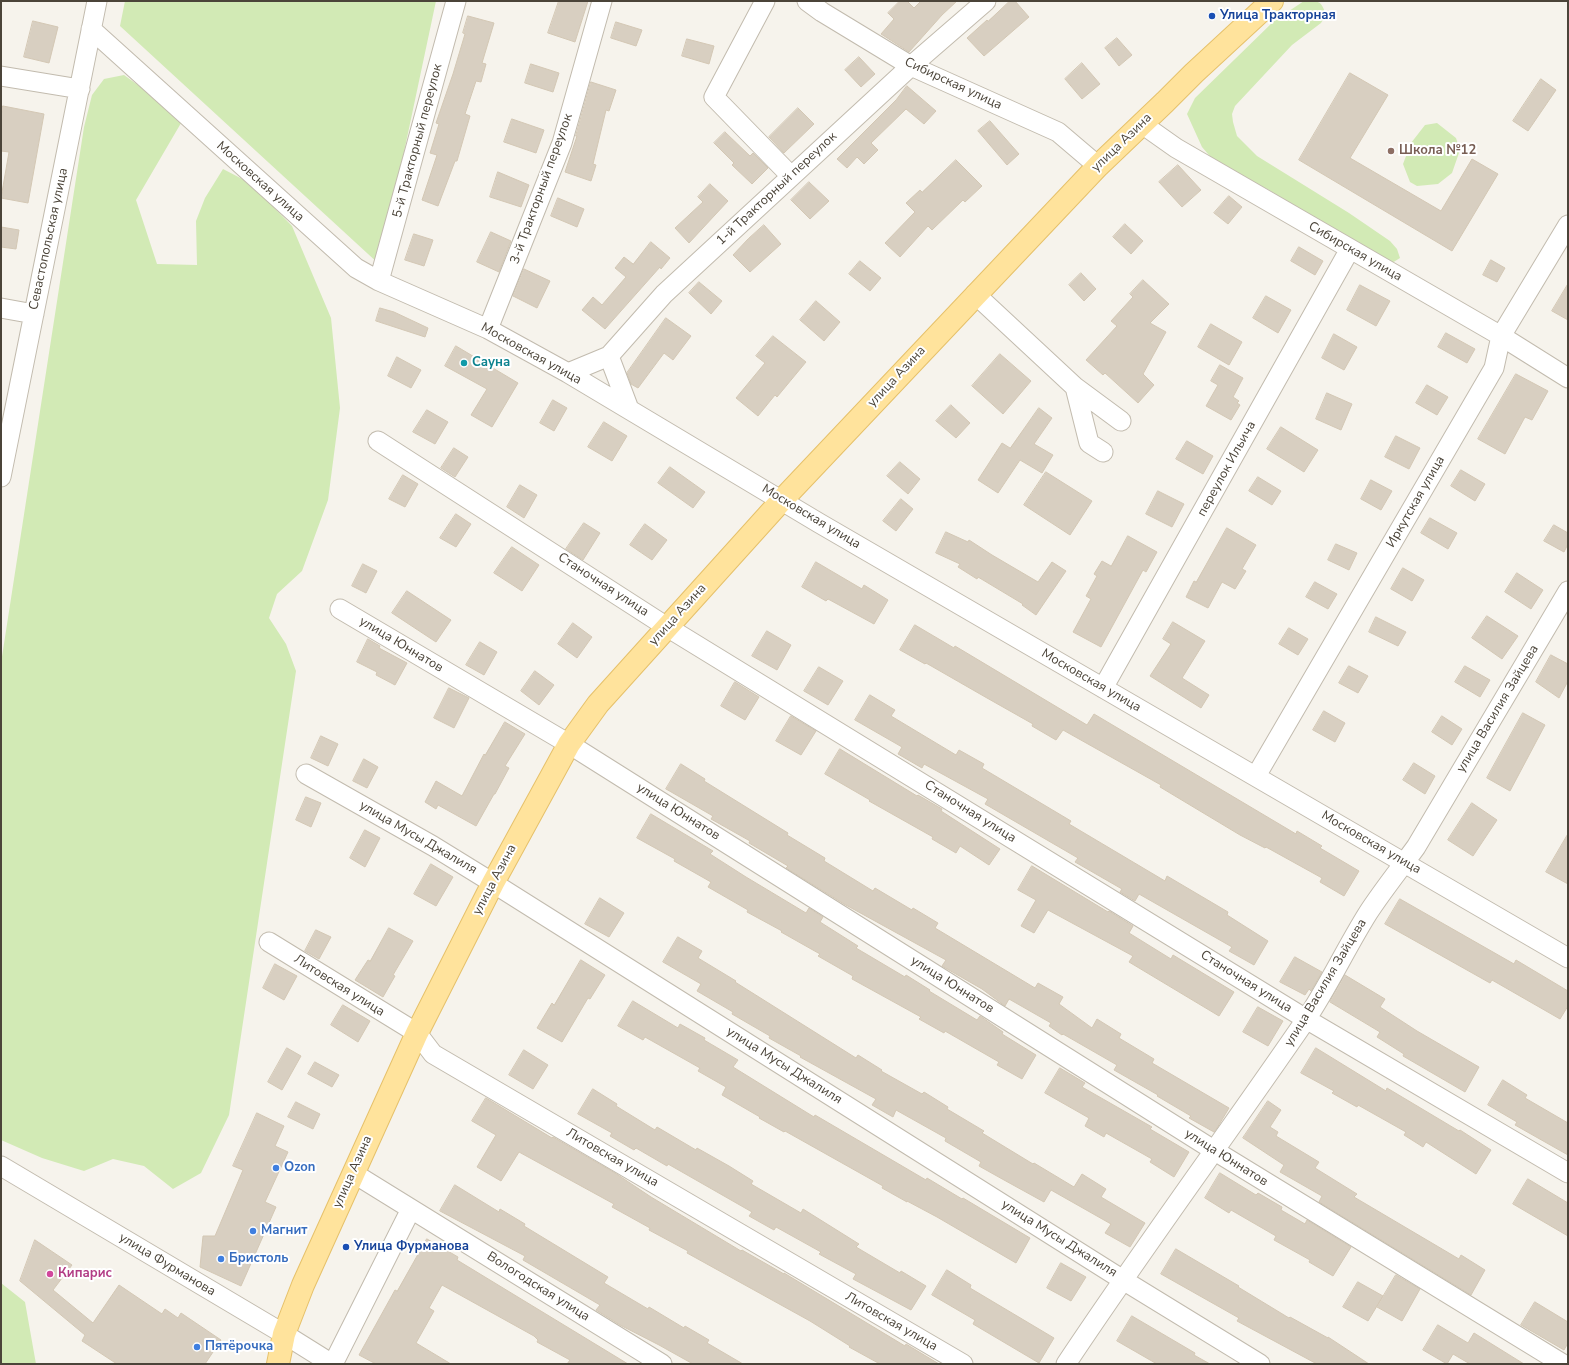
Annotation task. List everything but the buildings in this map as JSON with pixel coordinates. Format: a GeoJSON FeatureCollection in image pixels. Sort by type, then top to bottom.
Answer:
{"type":"FeatureCollection","features":[{"type":"Feature","properties":{"kind":"main road","name":"улица Азина"},"geometry":{"type":"LineString","coordinates":[[278,1364],[284,1334],[303,1285],[417,1033],[493,883],[569,744],[598,704],[782,500],[975,294],[1098,166],[1194,72],[1272,1]]}},
{"type":"Feature","properties":{"kind":"street","name":"Севастопольская улица"},"geometry":{"type":"LineString","coordinates":[[1,476],[97,1]]}},
{"type":"Feature","properties":{"kind":"street","name":"5-й Тракторный переулок"},"geometry":{"type":"LineString","coordinates":[[379,281],[456,1]]}},
{"type":"Feature","properties":{"kind":"street","name":"3-й Тракторный переулок"},"geometry":{"type":"LineString","coordinates":[[488,329],[562,143],[602,1]]}},
{"type":"Feature","properties":{"kind":"street"},"geometry":{"type":"LineString","coordinates":[[765,1],[714,97],[791,176]]}},
{"type":"Feature","properties":{"kind":"street","name":"Сибирская улица"},"geometry":{"type":"LineString","coordinates":[[807,1],[822,12],[911,66],[1058,132],[1098,166]]}},
{"type":"Feature","properties":{"kind":"street","name":"1-й Тракторный переулок"},"geometry":{"type":"LineString","coordinates":[[568,373],[609,356],[664,294],[911,66],[986,1]]}},
{"type":"Feature","properties":{"kind":"street","name":"Московская улица"},"geometry":{"type":"LineString","coordinates":[[91,29],[356,268],[379,281],[488,329],[568,373],[819,523],[1404,863],[1566,951]]}},
{"type":"Feature","properties":{"kind":"street"},"geometry":{"type":"LineString","coordinates":[[1,76],[80,89]]}},
{"type":"Feature","properties":{"kind":"street","name":"Сибирская улица"},"geometry":{"type":"LineString","coordinates":[[1142,124],[1176,148],[1501,336],[1568,378]]}},
{"type":"Feature","properties":{"kind":"street","name":"Иркутская улица"},"geometry":{"type":"LineString","coordinates":[[1256,776],[1494,368],[1501,336],[1568,225]]}},
{"type":"Feature","properties":{"kind":"street","name":"переулок Ильича"},"geometry":{"type":"LineString","coordinates":[[1103,688],[1350,249]]}},
{"type":"Feature","properties":{"kind":"street"},"geometry":{"type":"LineString","coordinates":[[975,294],[1075,387],[1121,421]]}},
{"type":"Feature","properties":{"kind":"street"},"geometry":{"type":"LineString","coordinates":[[1,308],[34,314]]}},
{"type":"Feature","properties":{"kind":"street"},"geometry":{"type":"LineString","coordinates":[[609,356],[629,409]]}},
{"type":"Feature","properties":{"kind":"street"},"geometry":{"type":"LineString","coordinates":[[1075,387],[1089,443],[1104,452]]}},
{"type":"Feature","properties":{"kind":"street","name":"Станочная улица"},"geometry":{"type":"LineString","coordinates":[[378,441],[667,627],[1306,1019],[1568,1173]]}},
{"type":"Feature","properties":{"kind":"street","name":"улица Василия Зайцева"},"geometry":{"type":"LineString","coordinates":[[1066,1364],[1122,1280],[1215,1151],[1306,1019],[1368,914],[1390,881],[1416,847],[1568,591]]}},
{"type":"Feature","properties":{"kind":"street","name":"улица Юннатов"},"geometry":{"type":"LineString","coordinates":[[340,609],[569,744],[1215,1151],[1563,1364]]}},
{"type":"Feature","properties":{"kind":"street","name":"улица Мусы Джалиля"},"geometry":{"type":"LineString","coordinates":[[306,774],[433,846],[493,883],[1122,1280],[1260,1364]]}},
{"type":"Feature","properties":{"kind":"street","name":"Литовская улица"},"geometry":{"type":"LineString","coordinates":[[269,942],[417,1033],[433,1054],[963,1364]]}},
{"type":"Feature","properties":{"kind":"street","name":"улица Фурманова"},"geometry":{"type":"LineString","coordinates":[[1,1166],[333,1364]]}},
{"type":"Feature","properties":{"kind":"street","name":"Вологодская улица"},"geometry":{"type":"LineString","coordinates":[[353,1173],[662,1364]]}},
{"type":"Feature","properties":{"kind":"street"},"geometry":{"type":"LineString","coordinates":[[333,1364],[411,1209]]}},
{"type":"Feature","properties":{"kind":"green space"},"geometry":{"type":"Polygon","coordinates":[[[125,1],[436,1],[380,265],[120,26],[125,1]]]}},
{"type":"Feature","properties":{"kind":"green space"},"geometry":{"type":"Polygon","coordinates":[[[1304,1],[1319,2],[1323,6],[1326,15],[1321,23],[1292,45],[1235,106],[1232,114],[1237,136],[1257,156],[1349,213],[1390,241],[1397,249],[1400,258],[1392,263],[1351,246],[1269,190],[1214,161],[1202,147],[1187,114],[1195,98],[1274,21],[1304,1]]]}},
{"type":"Feature","properties":{"kind":"green space"},"geometry":{"type":"Polygon","coordinates":[[[124,75],[184,118],[136,200],[157,264],[197,265],[196,221],[205,198],[223,169],[250,183],[292,226],[331,318],[340,408],[328,500],[302,571],[277,594],[269,618],[286,644],[296,671],[229,1115],[201,1173],[173,1189],[144,1166],[113,1159],[84,1171],[42,1158],[1,1140],[1,663],[84,127],[92,95],[104,79],[124,75]]]}},
{"type":"Feature","properties":{"kind":"green space"},"geometry":{"type":"Polygon","coordinates":[[[1437,123],[1456,138],[1460,150],[1452,173],[1438,184],[1417,186],[1410,182],[1403,164],[1411,143],[1425,125],[1437,123]]]}},
{"type":"Feature","properties":{"kind":"green space"},"geometry":{"type":"Polygon","coordinates":[[[1,1283],[25,1302],[36,1364],[1,1364],[1,1283]]]}},
{"type":"Feature","properties":{"kind":"place","name":"Улица Тракторная"},"geometry":{"type":"Point","coordinates":[1212,16]}},
{"type":"Feature","properties":{"kind":"place","name":"Школа №12"},"geometry":{"type":"Point","coordinates":[1391,151]}},
{"type":"Feature","properties":{"kind":"place","name":"Сауна"},"geometry":{"type":"Point","coordinates":[464,363]}},
{"type":"Feature","properties":{"kind":"place","name":"Ozon"},"geometry":{"type":"Point","coordinates":[276,1168]}},
{"type":"Feature","properties":{"kind":"place","name":"Магнит"},"geometry":{"type":"Point","coordinates":[253,1231]}},
{"type":"Feature","properties":{"kind":"place","name":"Улица Фурманова"},"geometry":{"type":"Point","coordinates":[346,1247]}},
{"type":"Feature","properties":{"kind":"place","name":"Бристоль"},"geometry":{"type":"Point","coordinates":[221,1259]}},
{"type":"Feature","properties":{"kind":"place","name":"Кипарис"},"geometry":{"type":"Point","coordinates":[50,1274]}},
{"type":"Feature","properties":{"kind":"place","name":"Пятёрочка"},"geometry":{"type":"Point","coordinates":[197,1347]}}]}
